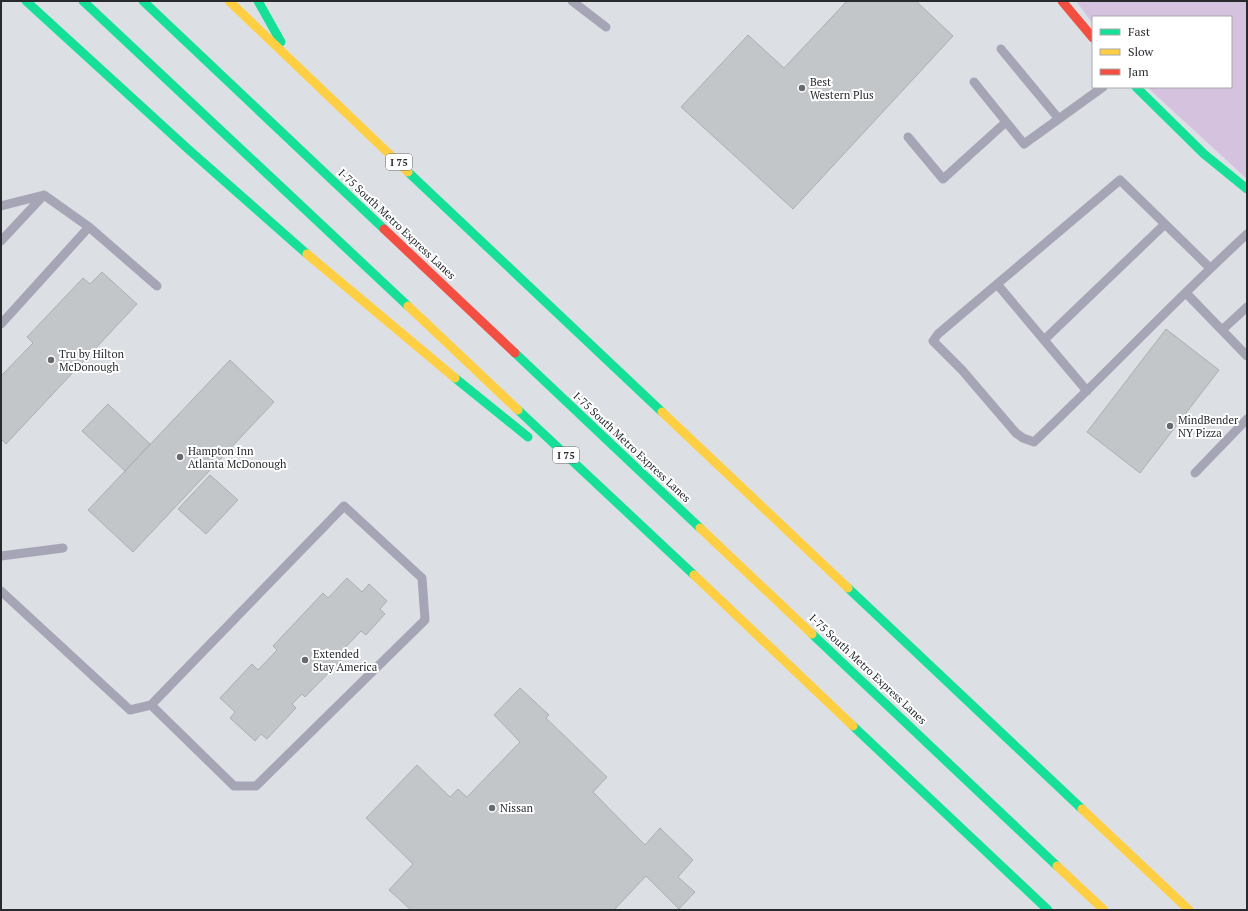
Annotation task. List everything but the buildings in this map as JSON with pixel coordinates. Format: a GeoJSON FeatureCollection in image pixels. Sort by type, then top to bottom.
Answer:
{"type":"FeatureCollection","features":[{"type":"Feature","properties":{"kind":"main road"},"geometry":{"type":"LineString","coordinates":[[26,1],[143,108],[303,250],[432,360],[536,444]]}},
{"type":"Feature","properties":{"kind":"main road","name":"I 75"},"geometry":{"type":"LineString","coordinates":[[83,1],[1048,910]]}},
{"type":"Feature","properties":{"kind":"main road","name":"I-75 South Metro Express Lanes"},"geometry":{"type":"LineString","coordinates":[[144,1],[1104,910]]}},
{"type":"Feature","properties":{"kind":"main road","name":"I 75"},"geometry":{"type":"LineString","coordinates":[[229,1],[1189,910]]}},
{"type":"Feature","properties":{"kind":"main road"},"geometry":{"type":"LineString","coordinates":[[258,1],[291,60]]}},
{"type":"Feature","properties":{"kind":"main road"},"geometry":{"type":"LineString","coordinates":[[1062,1],[1092,37]]}},
{"type":"Feature","properties":{"kind":"main road"},"geometry":{"type":"LineString","coordinates":[[1137,88],[1204,154],[1247,189]]}},
{"type":"Feature","properties":{"kind":"main road"},"geometry":{"type":"LineString","coordinates":[[567,468],[660,543]]}},
{"type":"Feature","properties":{"kind":"lane"},"geometry":{"type":"LineString","coordinates":[[572,1],[606,26]]}},
{"type":"Feature","properties":{"kind":"lane"},"geometry":{"type":"LineString","coordinates":[[1002,49],[1059,119]]}},
{"type":"Feature","properties":{"kind":"lane"},"geometry":{"type":"LineString","coordinates":[[974,82],[1024,144],[1102,88]]}},
{"type":"Feature","properties":{"kind":"lane"},"geometry":{"type":"LineString","coordinates":[[908,137],[943,179],[1006,122]]}},
{"type":"Feature","properties":{"kind":"lane"},"geometry":{"type":"LineString","coordinates":[[1210,268],[1120,180],[938,334],[933,341],[962,370],[1016,433],[1034,442],[1210,268],[1247,234]]}},
{"type":"Feature","properties":{"kind":"lane"},"geometry":{"type":"LineString","coordinates":[[1,206],[44,195],[89,227],[157,286]]}},
{"type":"Feature","properties":{"kind":"lane"},"geometry":{"type":"LineString","coordinates":[[1,241],[44,195]]}},
{"type":"Feature","properties":{"kind":"lane"},"geometry":{"type":"LineString","coordinates":[[1044,340],[1165,224]]}},
{"type":"Feature","properties":{"kind":"lane"},"geometry":{"type":"LineString","coordinates":[[1,324],[89,227]]}},
{"type":"Feature","properties":{"kind":"lane"},"geometry":{"type":"LineString","coordinates":[[997,284],[1087,391]]}},
{"type":"Feature","properties":{"kind":"lane"},"geometry":{"type":"LineString","coordinates":[[1186,293],[1247,356]]}},
{"type":"Feature","properties":{"kind":"lane"},"geometry":{"type":"LineString","coordinates":[[1222,330],[1247,307]]}},
{"type":"Feature","properties":{"kind":"lane"},"geometry":{"type":"LineString","coordinates":[[1194,473],[1246,422]]}},
{"type":"Feature","properties":{"kind":"lane"},"geometry":{"type":"LineString","coordinates":[[1,591],[130,710],[151,705],[344,506],[422,578],[425,620],[256,786],[234,786],[151,705]]}},
{"type":"Feature","properties":{"kind":"lane"},"geometry":{"type":"LineString","coordinates":[[1,556],[63,548]]}},
{"type":"Feature","properties":{"kind":"shaded area"},"geometry":{"type":"Polygon","coordinates":[[[1076,1],[1247,1],[1247,179],[1148,88],[1232,88],[1232,16],[1092,16],[1092,23],[1076,1]]]}},
{"type":"Feature","properties":{"kind":"traffic: fast"},"geometry":{"type":"LineString","coordinates":[[26,1],[188,149],[307,254]]}},
{"type":"Feature","properties":{"kind":"traffic: fast"},"geometry":{"type":"LineString","coordinates":[[83,1],[408,306]]}},
{"type":"Feature","properties":{"kind":"traffic: fast"},"geometry":{"type":"LineString","coordinates":[[143,1],[384,229]]}},
{"type":"Feature","properties":{"kind":"traffic: fast"},"geometry":{"type":"LineString","coordinates":[[258,1],[281,42]]}},
{"type":"Feature","properties":{"kind":"traffic: fast"},"geometry":{"type":"LineString","coordinates":[[1137,88],[1204,154],[1247,189]]}},
{"type":"Feature","properties":{"kind":"traffic: fast"},"geometry":{"type":"LineString","coordinates":[[408,172],[662,412]]}},
{"type":"Feature","properties":{"kind":"traffic: fast"},"geometry":{"type":"LineString","coordinates":[[515,353],[700,528]]}},
{"type":"Feature","properties":{"kind":"traffic: fast"},"geometry":{"type":"LineString","coordinates":[[455,378],[528,437]]}},
{"type":"Feature","properties":{"kind":"traffic: fast"},"geometry":{"type":"LineString","coordinates":[[518,410],[694,575]]}},
{"type":"Feature","properties":{"kind":"traffic: fast"},"geometry":{"type":"LineString","coordinates":[[848,588],[1082,809]]}},
{"type":"Feature","properties":{"kind":"traffic: fast"},"geometry":{"type":"LineString","coordinates":[[812,634],[1057,866]]}},
{"type":"Feature","properties":{"kind":"traffic: fast"},"geometry":{"type":"LineString","coordinates":[[853,726],[1048,910]]}},
{"type":"Feature","properties":{"kind":"traffic: slow"},"geometry":{"type":"LineString","coordinates":[[229,1],[408,172]]}},
{"type":"Feature","properties":{"kind":"traffic: slow"},"geometry":{"type":"LineString","coordinates":[[307,254],[455,378]]}},
{"type":"Feature","properties":{"kind":"traffic: slow"},"geometry":{"type":"LineString","coordinates":[[408,306],[518,410]]}},
{"type":"Feature","properties":{"kind":"traffic: slow"},"geometry":{"type":"LineString","coordinates":[[662,412],[848,588]]}},
{"type":"Feature","properties":{"kind":"traffic: slow"},"geometry":{"type":"LineString","coordinates":[[700,528],[812,634]]}},
{"type":"Feature","properties":{"kind":"traffic: slow"},"geometry":{"type":"LineString","coordinates":[[694,575],[853,726]]}},
{"type":"Feature","properties":{"kind":"traffic: slow"},"geometry":{"type":"LineString","coordinates":[[1082,809],[1189,910]]}},
{"type":"Feature","properties":{"kind":"traffic: slow"},"geometry":{"type":"LineString","coordinates":[[1057,866],[1104,910]]}},
{"type":"Feature","properties":{"kind":"traffic: jam"},"geometry":{"type":"LineString","coordinates":[[1062,1],[1092,37]]}},
{"type":"Feature","properties":{"kind":"traffic: jam"},"geometry":{"type":"LineString","coordinates":[[384,229],[515,353]]}},
{"type":"Feature","properties":{"kind":"place","name":"Best Western Plus"},"geometry":{"type":"Point","coordinates":[802,88]}},
{"type":"Feature","properties":{"kind":"place","name":"Tru by Hilton McDonough"},"geometry":{"type":"Point","coordinates":[51,360]}},
{"type":"Feature","properties":{"kind":"place","name":"MindBender NY Pizza"},"geometry":{"type":"Point","coordinates":[1170,426]}},
{"type":"Feature","properties":{"kind":"place","name":"Hampton Inn Atlanta McDonough"},"geometry":{"type":"Point","coordinates":[180,457]}},
{"type":"Feature","properties":{"kind":"place","name":"Extended Stay America"},"geometry":{"type":"Point","coordinates":[305,660]}},
{"type":"Feature","properties":{"kind":"place","name":"Nissan"},"geometry":{"type":"Point","coordinates":[492,808]}}]}
